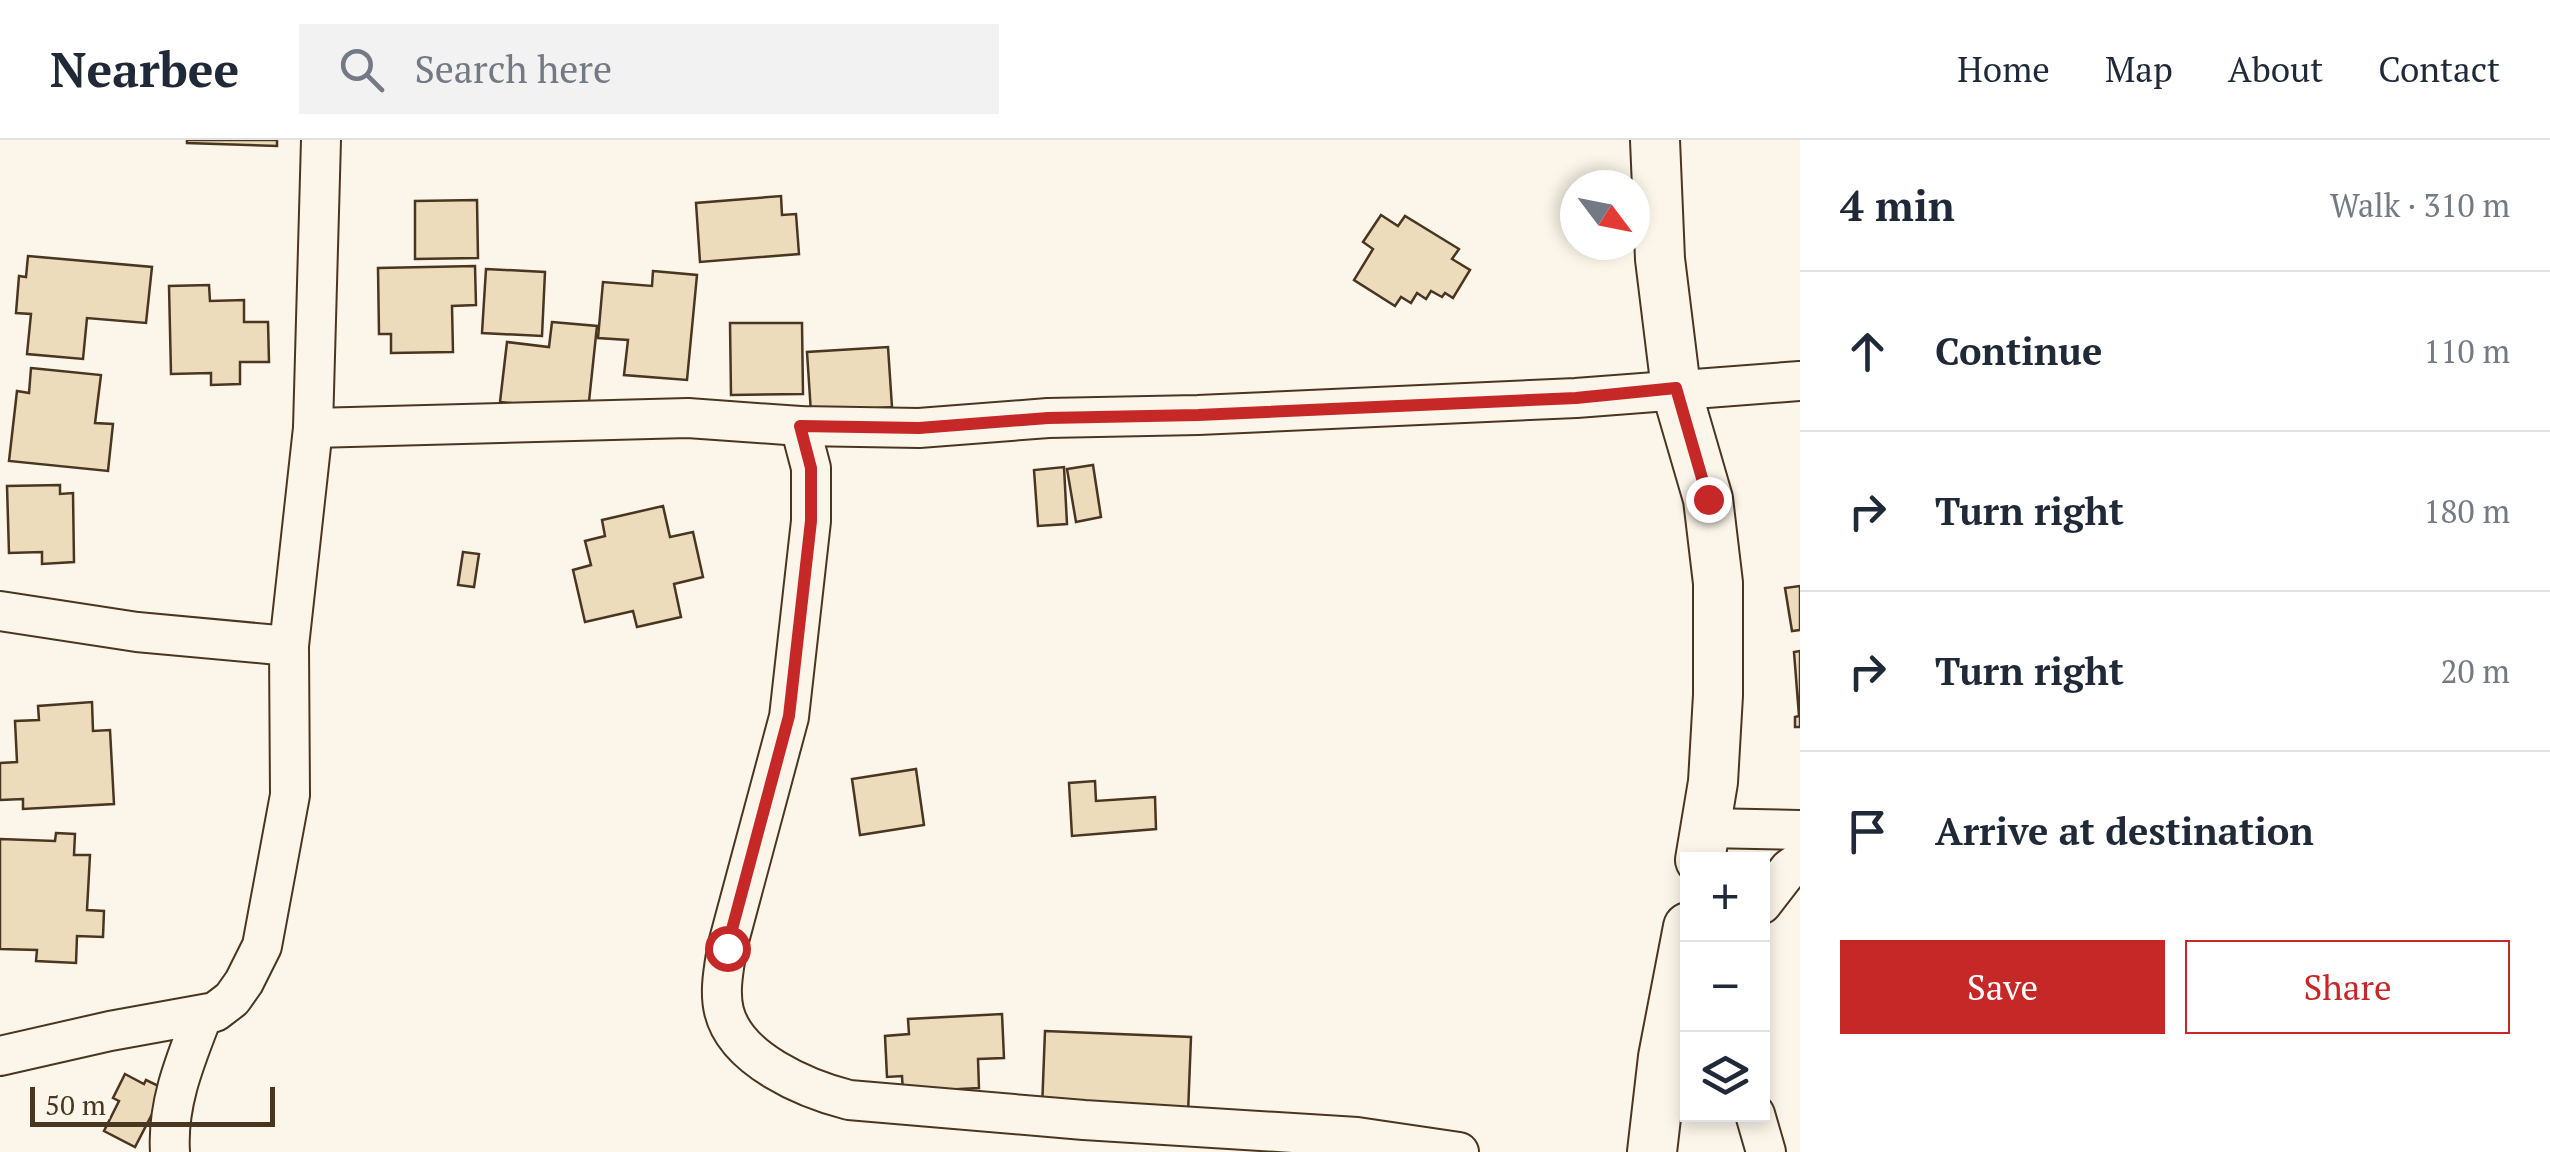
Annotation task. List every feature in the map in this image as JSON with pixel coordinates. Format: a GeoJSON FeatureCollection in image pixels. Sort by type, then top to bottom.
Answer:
{"type":"FeatureCollection","features":[{"type":"Feature","properties":{"kind":"main road"},"geometry":{"type":"LineString","coordinates":[[1655,140],[1660,259],[1676,388],[1708,499],[1718,583],[1718,695],[1713,782],[1703,844]]}},
{"type":"Feature","properties":{"kind":"main road"},"geometry":{"type":"LineString","coordinates":[[1652,1152],[1663,1056],[1685,942]]}},
{"type":"Feature","properties":{"kind":"street"},"geometry":{"type":"LineString","coordinates":[[0,1056],[215,1012],[232,999],[262,946],[290,795],[289,646],[313,428],[321,140]]}},
{"type":"Feature","properties":{"kind":"street"},"geometry":{"type":"LineString","coordinates":[[313,428],[688,418],[800,426],[919,428],[1030,419],[1576,398],[1800,381]]}},
{"type":"Feature","properties":{"kind":"street"},"geometry":{"type":"LineString","coordinates":[[800,426],[811,468],[811,521],[789,716],[727,948],[722,985],[724,1012],[746,1046],[782,1074],[812,1090],[849,1100],[1357,1137],[1460,1152]]}},
{"type":"Feature","properties":{"kind":"street"},"geometry":{"type":"LineString","coordinates":[[0,610],[137,632],[289,646]]}},
{"type":"Feature","properties":{"kind":"street"},"geometry":{"type":"LineString","coordinates":[[1703,844],[1800,830]]}},
{"type":"Feature","properties":{"kind":"street"},"geometry":{"type":"LineString","coordinates":[[1770,894],[1800,861]]}},
{"type":"Feature","properties":{"kind":"street"},"geometry":{"type":"LineString","coordinates":[[170,1152],[174,1097],[202,1017]]}},
{"type":"Feature","properties":{"kind":"street"},"geometry":{"type":"LineString","coordinates":[[1757,1122],[1766,1152]]}},
{"type":"Feature","properties":{"kind":"building"},"geometry":{"type":"Polygon","coordinates":[[[277,140],[277,146],[187,143],[277,140]]]}},
{"type":"Feature","properties":{"kind":"building"},"geometry":{"type":"Polygon","coordinates":[[[781,196],[782,215],[796,214],[799,254],[700,262],[696,203],[781,196]]]}},
{"type":"Feature","properties":{"kind":"building"},"geometry":{"type":"Polygon","coordinates":[[[477,200],[478,258],[415,259],[415,201],[477,200]]]}},
{"type":"Feature","properties":{"kind":"building"},"geometry":{"type":"Polygon","coordinates":[[[1381,215],[1398,226],[1405,216],[1459,249],[1452,259],[1470,270],[1453,298],[1431,291],[1426,299],[1417,293],[1411,303],[1401,297],[1395,306],[1354,280],[1373,249],[1363,242],[1381,215]]]}},
{"type":"Feature","properties":{"kind":"building"},"geometry":{"type":"Polygon","coordinates":[[[28,256],[152,267],[146,323],[87,318],[83,359],[27,354],[31,314],[16,313],[19,276],[26,277],[28,256]]]}},
{"type":"Feature","properties":{"kind":"building"},"geometry":{"type":"Polygon","coordinates":[[[475,266],[476,305],[452,306],[453,352],[391,353],[391,334],[379,334],[378,268],[475,266]]]}},
{"type":"Feature","properties":{"kind":"building"},"geometry":{"type":"Polygon","coordinates":[[[486,269],[545,272],[542,336],[482,333],[486,269]]]}},
{"type":"Feature","properties":{"kind":"building"},"geometry":{"type":"Polygon","coordinates":[[[653,271],[697,275],[687,380],[624,375],[628,340],[598,338],[603,282],[652,286],[653,271]]]}},
{"type":"Feature","properties":{"kind":"building"},"geometry":{"type":"Polygon","coordinates":[[[209,285],[210,301],[244,300],[244,322],[268,322],[269,362],[240,362],[240,384],[211,385],[211,373],[171,374],[169,286],[209,285]]]}},
{"type":"Feature","properties":{"kind":"building"},"geometry":{"type":"Polygon","coordinates":[[[552,322],[597,326],[588,411],[500,402],[507,342],[549,347],[552,322]]]}},
{"type":"Feature","properties":{"kind":"building"},"geometry":{"type":"Polygon","coordinates":[[[730,323],[802,323],[803,394],[731,395],[730,323]]]}},
{"type":"Feature","properties":{"kind":"building"},"geometry":{"type":"Polygon","coordinates":[[[888,347],[892,407],[811,413],[807,352],[888,347]]]}},
{"type":"Feature","properties":{"kind":"building"},"geometry":{"type":"Polygon","coordinates":[[[31,368],[101,375],[95,423],[113,424],[108,471],[9,461],[17,391],[29,393],[31,368]]]}},
{"type":"Feature","properties":{"kind":"building"},"geometry":{"type":"Polygon","coordinates":[[[1093,465],[1101,517],[1076,522],[1067,469],[1093,465]]]}},
{"type":"Feature","properties":{"kind":"building"},"geometry":{"type":"Polygon","coordinates":[[[1064,467],[1067,524],[1038,526],[1034,470],[1064,467]]]}},
{"type":"Feature","properties":{"kind":"building"},"geometry":{"type":"Polygon","coordinates":[[[60,485],[60,494],[73,493],[74,562],[42,564],[42,552],[9,553],[7,486],[60,485]]]}},
{"type":"Feature","properties":{"kind":"building"},"geometry":{"type":"Polygon","coordinates":[[[663,506],[670,537],[693,532],[703,577],[674,584],[681,617],[637,627],[633,611],[585,622],[573,570],[591,565],[585,541],[605,536],[602,520],[663,506]]]}},
{"type":"Feature","properties":{"kind":"building"},"geometry":{"type":"Polygon","coordinates":[[[463,552],[479,554],[474,587],[458,585],[463,552]]]}},
{"type":"Feature","properties":{"kind":"building"},"geometry":{"type":"Polygon","coordinates":[[[1800,586],[1800,630],[1792,631],[1785,588],[1800,586]]]}},
{"type":"Feature","properties":{"kind":"building"},"geometry":{"type":"Polygon","coordinates":[[[1800,651],[1800,727],[1795,727],[1795,717],[1799,716],[1794,652],[1800,651]]]}},
{"type":"Feature","properties":{"kind":"building"},"geometry":{"type":"Polygon","coordinates":[[[92,702],[93,731],[110,730],[114,804],[23,809],[23,799],[0,800],[0,763],[17,762],[15,721],[39,720],[38,706],[92,702]]]}},
{"type":"Feature","properties":{"kind":"building"},"geometry":{"type":"Polygon","coordinates":[[[916,769],[924,825],[860,835],[852,779],[916,769]]]}},
{"type":"Feature","properties":{"kind":"building"},"geometry":{"type":"Polygon","coordinates":[[[1095,781],[1096,801],[1155,797],[1156,829],[1072,836],[1069,783],[1095,781]]]}},
{"type":"Feature","properties":{"kind":"building"},"geometry":{"type":"Polygon","coordinates":[[[56,833],[75,834],[74,855],[90,855],[87,910],[104,911],[103,937],[77,936],[76,963],[36,961],[37,950],[0,949],[0,839],[55,841],[56,833]]]}},
{"type":"Feature","properties":{"kind":"building"},"geometry":{"type":"Polygon","coordinates":[[[1002,1014],[1004,1058],[978,1059],[979,1088],[903,1092],[902,1076],[887,1077],[885,1036],[909,1034],[908,1019],[1002,1014]]]}},
{"type":"Feature","properties":{"kind":"building"},"geometry":{"type":"Polygon","coordinates":[[[1045,1031],[1191,1037],[1188,1114],[1042,1109],[1045,1031]]]}},
{"type":"Feature","properties":{"kind":"building"},"geometry":{"type":"Polygon","coordinates":[[[125,1074],[165,1089],[135,1147],[104,1131],[119,1101],[113,1098],[125,1074]]]}},
{"type":"Feature","properties":{"kind":"route"},"geometry":{"type":"LineString","coordinates":[[727,948],[789,716],[811,521],[811,468],[800,426],[919,428],[1048,418],[1576,398],[1676,388],[1708,499]]}}]}
